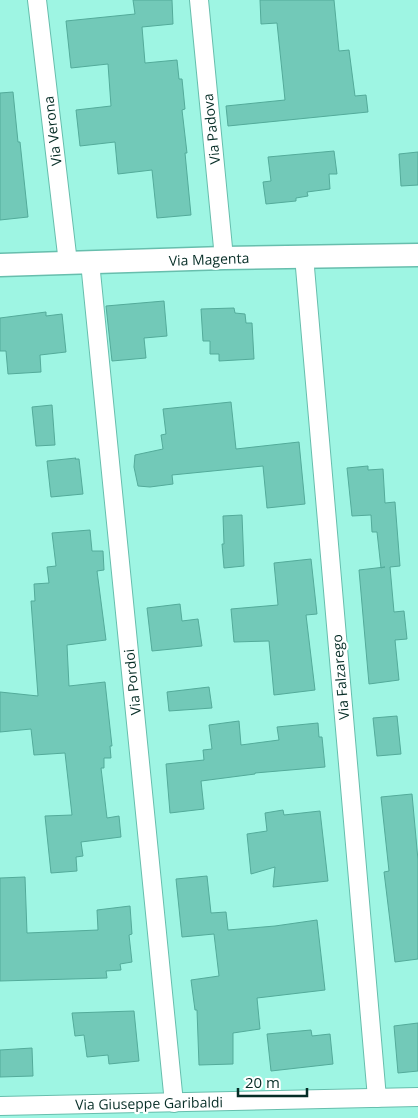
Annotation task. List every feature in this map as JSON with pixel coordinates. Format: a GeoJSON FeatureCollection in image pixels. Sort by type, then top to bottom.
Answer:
{"type":"FeatureCollection","features":[{"type":"Feature","properties":{"kind":"street","name":"Via Verona"},"geometry":{"type":"LineString","coordinates":[[37,0],[79,262]]}},
{"type":"Feature","properties":{"kind":"street","name":"Via Padova"},"geometry":{"type":"LineString","coordinates":[[198,0],[224,258]]}},
{"type":"Feature","properties":{"kind":"street","name":"Via Magenta"},"geometry":{"type":"LineString","coordinates":[[0,265],[304,256],[418,255]]}},
{"type":"Feature","properties":{"kind":"street","name":"Via Falzarego"},"geometry":{"type":"LineString","coordinates":[[304,256],[377,1098]]}},
{"type":"Feature","properties":{"kind":"street","name":"Via Pordoi"},"geometry":{"type":"LineString","coordinates":[[79,262],[174,1103]]}},
{"type":"Feature","properties":{"kind":"street","name":"Via Giuseppe Garibaldi"},"geometry":{"type":"LineString","coordinates":[[0,1106],[418,1097]]}},
{"type":"Feature","properties":{"kind":"building"},"geometry":{"type":"Polygon","coordinates":[[[133,0],[172,0],[173,24],[142,27],[145,63],[177,60],[179,79],[182,79],[185,109],[182,110],[191,215],[157,218],[152,170],[118,174],[115,142],[80,146],[76,110],[111,106],[108,64],[71,68],[66,21],[135,14],[133,0]]]}},
{"type":"Feature","properties":{"kind":"building"},"geometry":{"type":"Polygon","coordinates":[[[260,0],[334,0],[339,51],[349,50],[355,96],[366,95],[368,112],[228,126],[226,106],[285,100],[277,23],[261,24],[260,0]]]}},
{"type":"Feature","properties":{"kind":"building"},"geometry":{"type":"Polygon","coordinates":[[[13,92],[28,217],[0,220],[0,93],[13,92]]]}},
{"type":"Feature","properties":{"kind":"building"},"geometry":{"type":"Polygon","coordinates":[[[334,151],[337,174],[329,174],[330,189],[307,192],[308,196],[296,198],[296,201],[266,204],[263,182],[271,181],[268,157],[334,151]]]}},
{"type":"Feature","properties":{"kind":"building"},"geometry":{"type":"Polygon","coordinates":[[[418,152],[418,185],[401,186],[399,154],[418,152]]]}},
{"type":"Feature","properties":{"kind":"building"},"geometry":{"type":"Polygon","coordinates":[[[164,301],[167,336],[144,338],[146,358],[112,361],[106,306],[164,301]]]}},
{"type":"Feature","properties":{"kind":"building"},"geometry":{"type":"Polygon","coordinates":[[[234,308],[235,313],[245,314],[246,323],[252,323],[254,359],[219,361],[219,354],[210,354],[210,341],[203,341],[201,309],[234,308]]]}},
{"type":"Feature","properties":{"kind":"building"},"geometry":{"type":"Polygon","coordinates":[[[46,312],[46,316],[62,314],[66,352],[40,355],[41,372],[8,374],[6,351],[0,351],[0,318],[46,312]]]}},
{"type":"Feature","properties":{"kind":"building"},"geometry":{"type":"Polygon","coordinates":[[[231,402],[236,449],[299,442],[305,504],[267,508],[263,466],[172,475],[173,484],[150,487],[138,486],[134,467],[135,455],[163,449],[161,435],[166,434],[163,409],[231,402]]]}},
{"type":"Feature","properties":{"kind":"building"},"geometry":{"type":"Polygon","coordinates":[[[52,405],[55,445],[36,446],[32,407],[52,405]]]}},
{"type":"Feature","properties":{"kind":"building"},"geometry":{"type":"Polygon","coordinates":[[[79,459],[83,494],[51,497],[47,461],[79,459]]]}},
{"type":"Feature","properties":{"kind":"building"},"geometry":{"type":"Polygon","coordinates":[[[368,466],[368,470],[383,469],[385,503],[395,502],[400,566],[390,567],[394,612],[404,611],[407,639],[395,640],[399,680],[369,684],[359,570],[381,567],[377,532],[372,532],[371,515],[352,516],[347,468],[368,466]]]}},
{"type":"Feature","properties":{"kind":"building"},"geometry":{"type":"Polygon","coordinates":[[[242,515],[244,566],[224,568],[222,544],[224,544],[223,516],[242,515]]]}},
{"type":"Feature","properties":{"kind":"building"},"geometry":{"type":"Polygon","coordinates":[[[90,530],[92,551],[103,551],[104,570],[97,571],[106,640],[67,645],[69,686],[105,682],[112,746],[110,746],[111,758],[104,758],[104,768],[101,768],[107,818],[119,816],[121,837],[81,842],[83,856],[76,857],[77,871],[51,873],[45,816],[72,815],[65,753],[34,755],[31,729],[0,732],[0,692],[38,696],[31,601],[35,601],[34,584],[49,583],[47,567],[56,566],[52,533],[90,530]]]}},
{"type":"Feature","properties":{"kind":"building"},"geometry":{"type":"Polygon","coordinates":[[[311,559],[317,614],[306,615],[315,690],[274,695],[269,641],[234,642],[231,609],[278,605],[274,563],[311,559]]]}},
{"type":"Feature","properties":{"kind":"building"},"geometry":{"type":"Polygon","coordinates":[[[180,604],[182,621],[198,619],[202,646],[152,651],[147,608],[180,604]]]}},
{"type":"Feature","properties":{"kind":"building"},"geometry":{"type":"Polygon","coordinates":[[[209,687],[212,708],[169,711],[167,692],[209,687]]]}},
{"type":"Feature","properties":{"kind":"building"},"geometry":{"type":"Polygon","coordinates":[[[397,716],[401,754],[377,756],[373,718],[397,716]]]}},
{"type":"Feature","properties":{"kind":"building"},"geometry":{"type":"Polygon","coordinates":[[[239,721],[241,745],[279,740],[277,727],[318,723],[319,737],[322,737],[325,767],[255,773],[201,781],[204,809],[170,813],[166,764],[204,760],[203,750],[212,749],[209,725],[239,721]]]}},
{"type":"Feature","properties":{"kind":"building"},"geometry":{"type":"Polygon","coordinates":[[[412,794],[418,860],[418,959],[395,962],[384,872],[389,871],[381,797],[412,794]]]}},
{"type":"Feature","properties":{"kind":"building"},"geometry":{"type":"Polygon","coordinates":[[[283,810],[284,815],[320,811],[328,881],[273,887],[275,867],[251,874],[247,834],[267,831],[265,813],[283,810]]]}},
{"type":"Feature","properties":{"kind":"building"},"geometry":{"type":"Polygon","coordinates":[[[207,876],[211,913],[226,912],[228,930],[317,920],[325,990],[257,998],[260,1029],[233,1033],[233,1064],[199,1065],[197,1010],[195,1010],[191,980],[219,976],[214,934],[182,937],[176,879],[207,876]]]}},
{"type":"Feature","properties":{"kind":"building"},"geometry":{"type":"Polygon","coordinates":[[[25,877],[27,933],[98,930],[97,910],[130,906],[132,934],[129,935],[132,962],[120,964],[121,970],[106,971],[107,978],[0,981],[0,878],[25,877]]]}},
{"type":"Feature","properties":{"kind":"building"},"geometry":{"type":"Polygon","coordinates":[[[134,1011],[139,1061],[109,1064],[108,1055],[87,1057],[84,1035],[75,1036],[72,1013],[134,1011]]]}},
{"type":"Feature","properties":{"kind":"building"},"geometry":{"type":"Polygon","coordinates":[[[418,1023],[418,1071],[398,1073],[394,1026],[418,1023]]]}},
{"type":"Feature","properties":{"kind":"building"},"geometry":{"type":"Polygon","coordinates":[[[311,1030],[312,1036],[330,1034],[333,1064],[271,1071],[267,1034],[311,1030]]]}},
{"type":"Feature","properties":{"kind":"building"},"geometry":{"type":"Polygon","coordinates":[[[32,1048],[33,1076],[0,1077],[0,1050],[32,1048]]]}}]}
